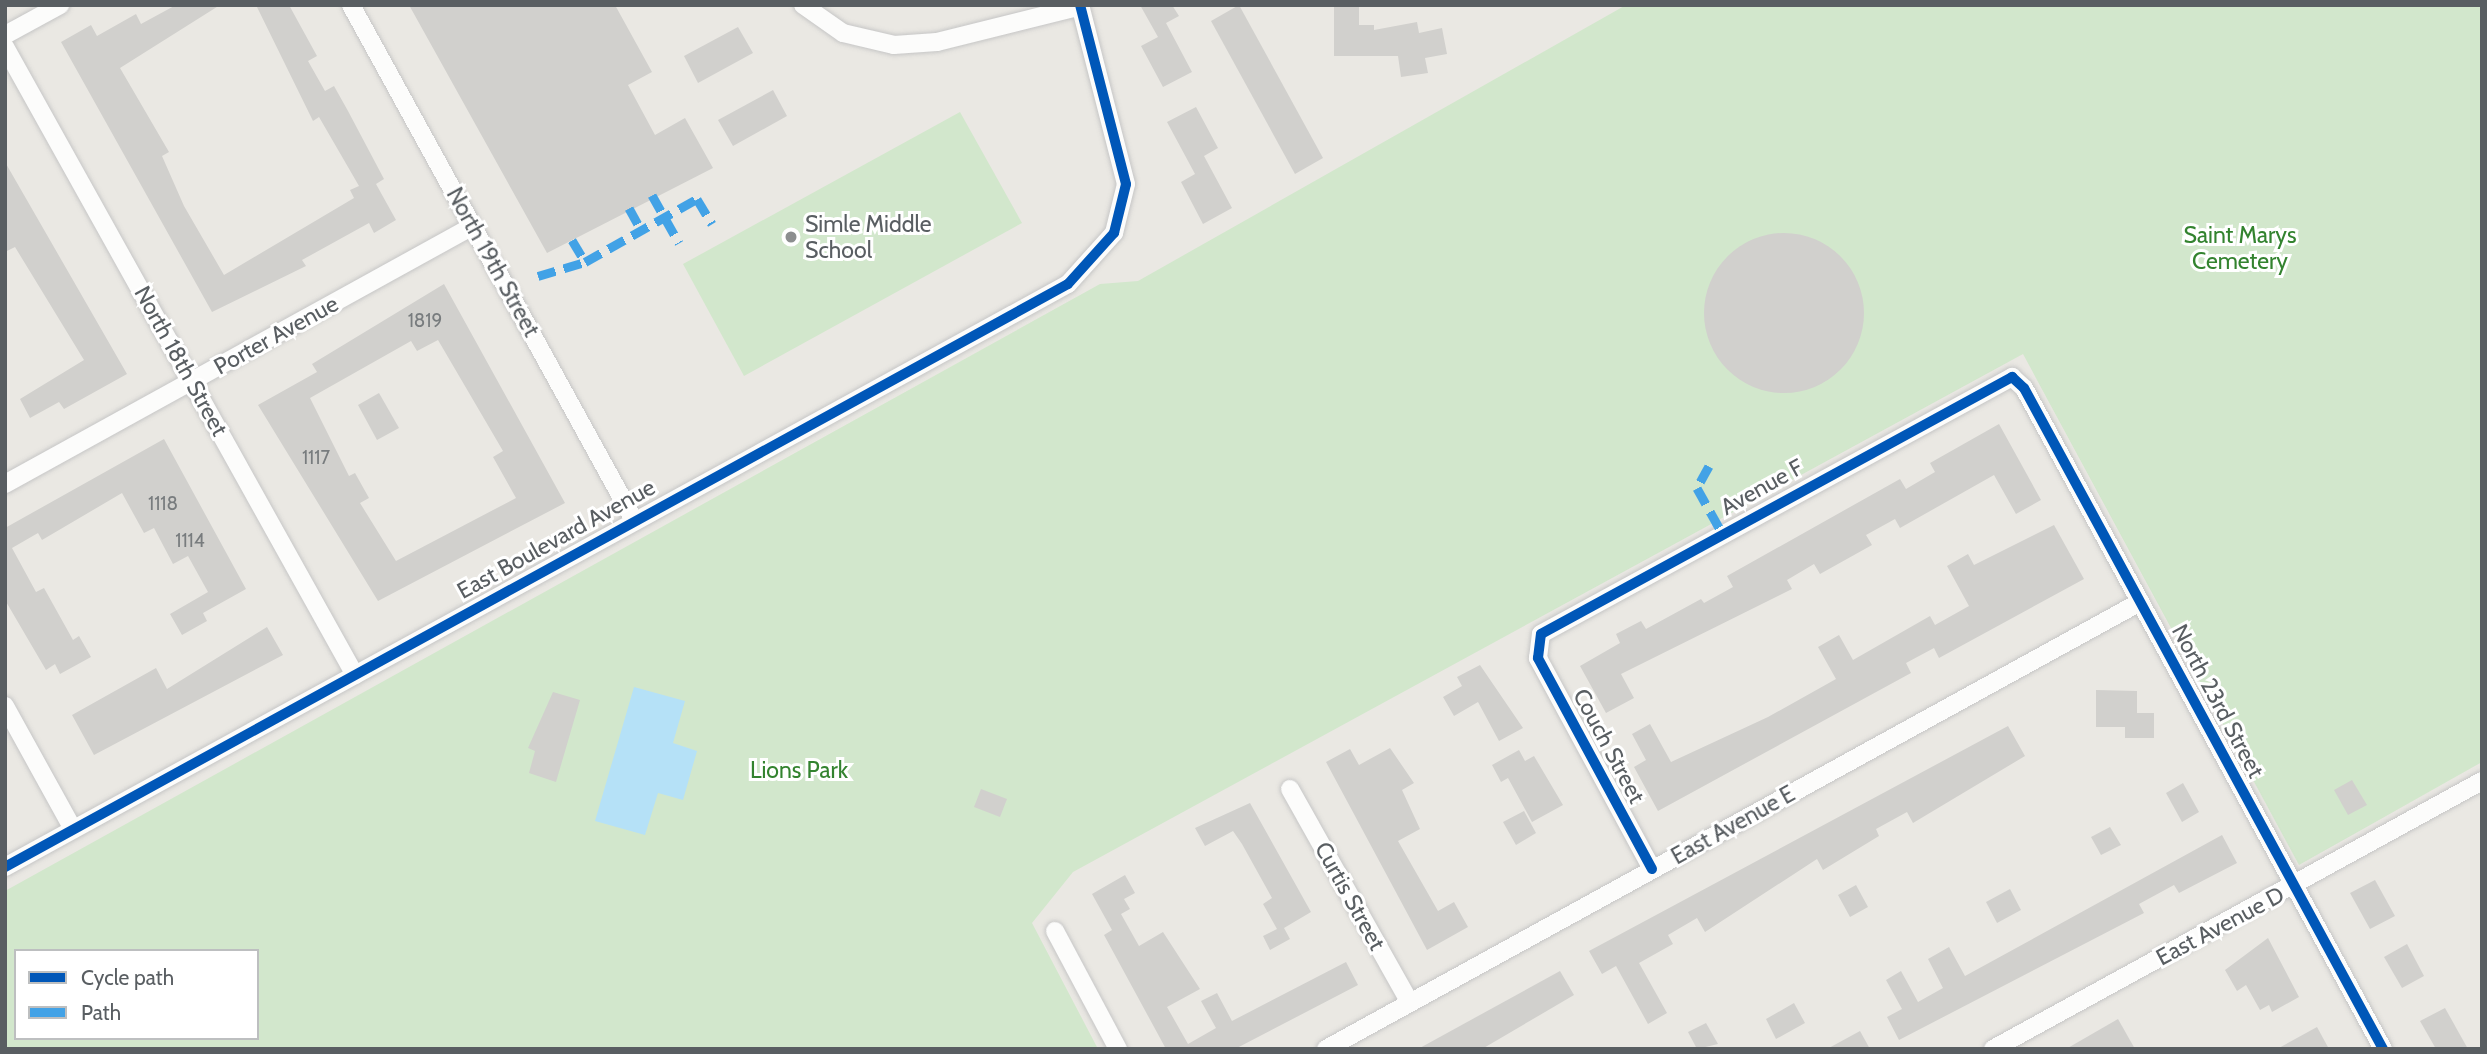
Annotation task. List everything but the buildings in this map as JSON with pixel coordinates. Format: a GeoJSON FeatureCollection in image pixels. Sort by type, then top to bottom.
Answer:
{"type":"FeatureCollection","features":[{"type":"Feature","properties":{"kind":"street"},"geometry":{"type":"LineString","coordinates":[[5,36],[60,5]]}},
{"type":"Feature","properties":{"kind":"street","name":"North 19th Street"},"geometry":{"type":"LineString","coordinates":[[351,5],[634,520]]}},
{"type":"Feature","properties":{"kind":"street"},"geometry":{"type":"LineString","coordinates":[[803,5],[850,36],[894,45],[937,42],[1081,6]]}},
{"type":"Feature","properties":{"kind":"street","name":"East Boulevard Avenue"},"geometry":{"type":"LineString","coordinates":[[5,867],[1068,284],[1114,233],[1126,184],[1081,6]]}},
{"type":"Feature","properties":{"kind":"street","name":"North 18th Street"},"geometry":{"type":"LineString","coordinates":[[5,47],[355,675]]}},
{"type":"Feature","properties":{"kind":"street","name":"Porter Avenue"},"geometry":{"type":"LineString","coordinates":[[5,484],[473,226]]}},
{"type":"Feature","properties":{"kind":"street","name":"North 23rd Street"},"geometry":{"type":"LineString","coordinates":[[2012,377],[2024,388],[2383,1049]]}},
{"type":"Feature","properties":{"kind":"street","name":"Avenue F"},"geometry":{"type":"LineString","coordinates":[[1536,641],[1548,629],[2012,377]]}},
{"type":"Feature","properties":{"kind":"street","name":"East Avenue E"},"geometry":{"type":"LineString","coordinates":[[1326,1049],[2140,602]]}},
{"type":"Feature","properties":{"kind":"street","name":"Couch Street"},"geometry":{"type":"LineString","coordinates":[[1536,641],[1538,658],[1652,869]]}},
{"type":"Feature","properties":{"kind":"street"},"geometry":{"type":"LineString","coordinates":[[5,706],[73,829]]}},
{"type":"Feature","properties":{"kind":"street","name":"East Avenue D"},"geometry":{"type":"LineString","coordinates":[[1993,1049],[2482,781]]}},
{"type":"Feature","properties":{"kind":"street","name":"Curtis Street"},"geometry":{"type":"LineString","coordinates":[[1290,789],[1410,1003]]}},
{"type":"Feature","properties":{"kind":"street"},"geometry":{"type":"LineString","coordinates":[[1055,931],[1118,1049]]}},
{"type":"Feature","properties":{"kind":"street"},"geometry":{"type":"LineString","coordinates":[[2024,1032],[2034,1049]]}},
{"type":"Feature","properties":{"kind":"green space","name":"Lions Park"},"geometry":{"type":"Polygon","coordinates":[[[1626,5],[2482,5],[2482,762],[2299,865],[2023,354],[1073,872],[1032,923],[1098,1049],[5,1049],[5,891],[1100,284],[1138,281],[1626,5]]]}},
{"type":"Feature","properties":{"kind":"green space"},"geometry":{"type":"Polygon","coordinates":[[[960,112],[1022,223],[744,376],[683,264],[960,112]]]}},
{"type":"Feature","properties":{"kind":"water"},"geometry":{"type":"Polygon","coordinates":[[[634,687],[685,701],[673,743],[697,751],[683,800],[658,793],[645,835],[595,821],[634,687]]]}},
{"type":"Feature","properties":{"kind":"marked path"},"geometry":{"type":"LineString","coordinates":[[652,195],[679,243]]}},
{"type":"Feature","properties":{"kind":"marked path"},"geometry":{"type":"LineString","coordinates":[[538,276],[585,262],[697,199],[712,224]]}},
{"type":"Feature","properties":{"kind":"marked path"},"geometry":{"type":"LineString","coordinates":[[629,208],[641,230]]}},
{"type":"Feature","properties":{"kind":"marked path"},"geometry":{"type":"LineString","coordinates":[[572,240],[585,262]]}},
{"type":"Feature","properties":{"kind":"marked path"},"geometry":{"type":"LineString","coordinates":[[1709,466],[1697,488],[1722,533]]}},
{"type":"Feature","properties":{"kind":"cycle path"},"geometry":{"type":"LineString","coordinates":[[5,867],[1068,284],[1114,233],[1126,184],[1080,5]]}},
{"type":"Feature","properties":{"kind":"cycle path"},"geometry":{"type":"LineString","coordinates":[[1652,869],[1538,658],[1541,634],[2012,377],[2024,388],[2383,1049]]}},
{"type":"Feature","properties":{"kind":"place","name":"Simle Middle School"},"geometry":{"type":"Point","coordinates":[791,237]}},
{"type":"Feature","properties":{"kind":"park label","name":"Saint Marys Cemetery"},"geometry":{"type":"Point","coordinates":[2240,248]}}]}
